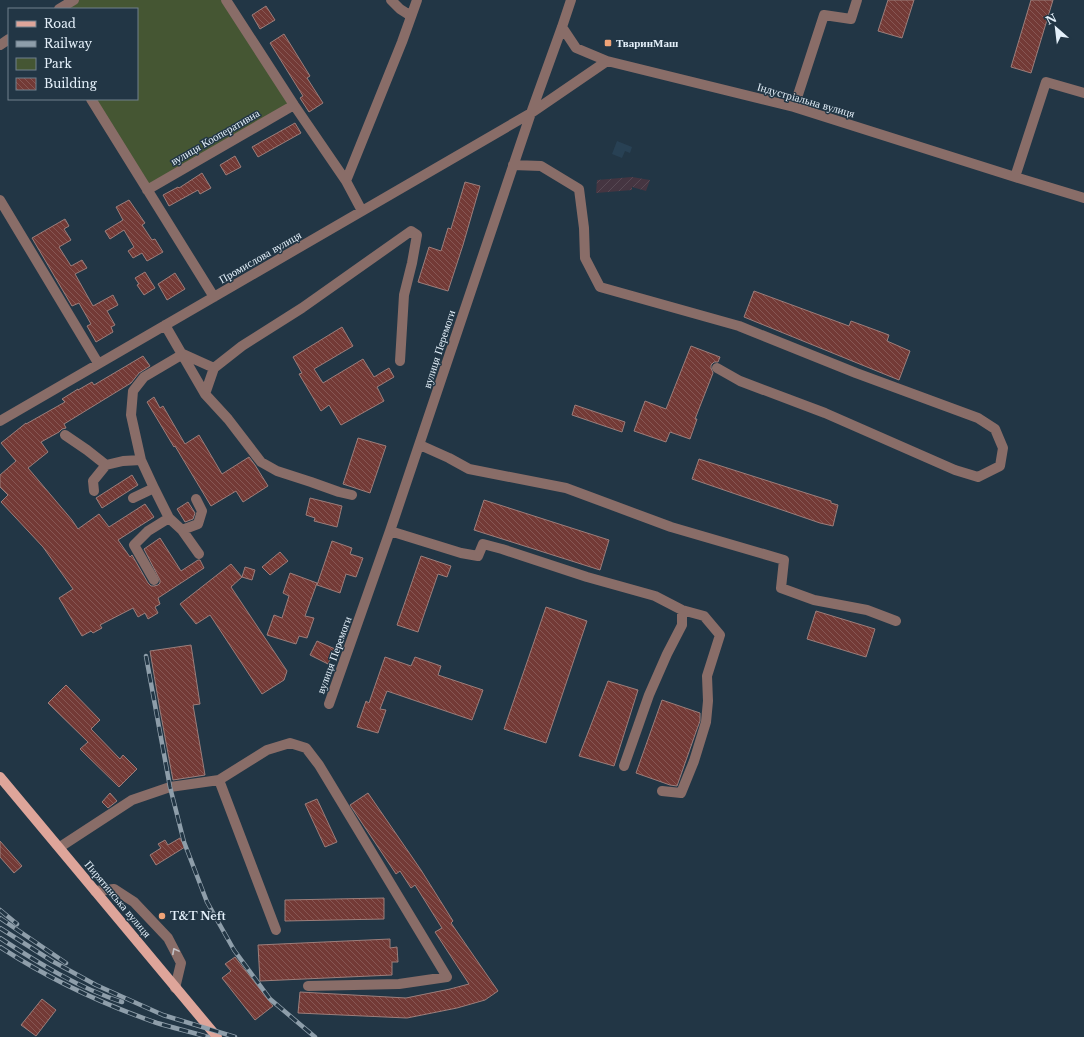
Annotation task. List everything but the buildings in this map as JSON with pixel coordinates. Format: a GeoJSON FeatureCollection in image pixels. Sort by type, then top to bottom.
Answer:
{"type":"FeatureCollection","features":[{"type":"Feature","properties":{"kind":"main road","name":"Пирятинська вулиця"},"geometry":{"type":"LineString","coordinates":[[0,777],[217,1037]]}},
{"type":"Feature","properties":{"kind":"street"},"geometry":{"type":"LineString","coordinates":[[61,8],[74,0]]}},
{"type":"Feature","properties":{"kind":"street"},"geometry":{"type":"LineString","coordinates":[[226,0],[294,105],[346,181],[362,211]]}},
{"type":"Feature","properties":{"kind":"street"},"geometry":{"type":"LineString","coordinates":[[391,0],[400,9],[411,16]]}},
{"type":"Feature","properties":{"kind":"street"},"geometry":{"type":"LineString","coordinates":[[346,181],[402,42],[417,0]]}},
{"type":"Feature","properties":{"kind":"street","name":"вулиця Перемоги"},"geometry":{"type":"LineString","coordinates":[[328,704],[420,445],[513,165],[571,0]]}},
{"type":"Feature","properties":{"kind":"street"},"geometry":{"type":"LineString","coordinates":[[794,107],[824,15],[851,19],[857,0]]}},
{"type":"Feature","properties":{"kind":"street","name":"Індустріальна вулиця"},"geometry":{"type":"LineString","coordinates":[[562,27],[576,48],[607,61],[794,107],[1084,198]]}},
{"type":"Feature","properties":{"kind":"street"},"geometry":{"type":"LineString","coordinates":[[531,113],[607,61]]}},
{"type":"Feature","properties":{"kind":"street"},"geometry":{"type":"LineString","coordinates":[[1015,177],[1046,82],[1084,93]]}},
{"type":"Feature","properties":{"kind":"street"},"geometry":{"type":"LineString","coordinates":[[92,100],[214,297]]}},
{"type":"Feature","properties":{"kind":"street","name":"вулиця Кооперативна"},"geometry":{"type":"LineString","coordinates":[[147,190],[294,105]]}},
{"type":"Feature","properties":{"kind":"street","name":"Промислова вулиця"},"geometry":{"type":"LineString","coordinates":[[0,421],[531,113]]}},
{"type":"Feature","properties":{"kind":"street"},"geometry":{"type":"LineString","coordinates":[[513,165],[541,166],[579,189],[584,228],[585,258],[600,287],[739,326],[856,373],[978,418],[995,429],[1003,448],[1000,466],[978,477],[956,470],[825,413],[740,380],[717,368]]}},
{"type":"Feature","properties":{"kind":"street"},"geometry":{"type":"LineString","coordinates":[[0,200],[98,363]]}},
{"type":"Feature","properties":{"kind":"street"},"geometry":{"type":"LineString","coordinates":[[205,394],[214,368],[242,346],[302,308],[411,231],[417,235],[404,295],[400,361]]}},
{"type":"Feature","properties":{"kind":"street"},"geometry":{"type":"LineString","coordinates":[[166,325],[205,394],[228,419],[261,462],[277,471],[352,495]]}},
{"type":"Feature","properties":{"kind":"street"},"geometry":{"type":"LineString","coordinates":[[183,354],[214,368]]}},
{"type":"Feature","properties":{"kind":"street"},"geometry":{"type":"LineString","coordinates":[[183,354],[144,377],[133,391],[131,415],[141,460],[154,488],[169,518],[182,530],[198,554]]}},
{"type":"Feature","properties":{"kind":"street"},"geometry":{"type":"LineString","coordinates":[[65,435],[106,465]]}},
{"type":"Feature","properties":{"kind":"street"},"geometry":{"type":"LineString","coordinates":[[420,445],[470,469],[566,488],[671,527],[784,560],[781,588],[814,600],[867,610],[896,622]]}},
{"type":"Feature","properties":{"kind":"street"},"geometry":{"type":"LineString","coordinates":[[94,491],[93,481],[106,465],[124,461],[141,460]]}},
{"type":"Feature","properties":{"kind":"street"},"geometry":{"type":"LineString","coordinates":[[133,498],[154,488]]}},
{"type":"Feature","properties":{"kind":"street"},"geometry":{"type":"LineString","coordinates":[[182,530],[198,524],[202,511],[196,499]]}},
{"type":"Feature","properties":{"kind":"street"},"geometry":{"type":"LineString","coordinates":[[154,580],[134,546],[148,531],[169,518]]}},
{"type":"Feature","properties":{"kind":"street"},"geometry":{"type":"LineString","coordinates":[[390,531],[461,553],[478,556],[483,544],[502,549],[587,577],[655,596],[682,610],[704,616],[720,635],[707,676],[708,701],[706,722],[694,761],[681,793],[662,791]]}},
{"type":"Feature","properties":{"kind":"street"},"geometry":{"type":"LineString","coordinates":[[624,766],[649,695],[667,654],[682,625],[682,610]]}},
{"type":"Feature","properties":{"kind":"street"},"geometry":{"type":"LineString","coordinates":[[60,848],[132,800],[170,787],[219,780],[267,750],[290,743],[306,748],[319,765],[447,977],[399,984],[308,986]]}},
{"type":"Feature","properties":{"kind":"street"},"geometry":{"type":"LineString","coordinates":[[219,780],[276,930]]}},
{"type":"Feature","properties":{"kind":"street"},"geometry":{"type":"LineString","coordinates":[[95,890],[114,889],[134,902],[168,938],[181,963],[175,988]]}},
{"type":"Feature","properties":{"kind":"shaded area"},"geometry":{"type":"Polygon","coordinates":[[[617,141],[632,147],[630,153],[625,151],[622,158],[612,154],[617,141]]]}},
{"type":"Feature","properties":{"kind":"shaded area"},"geometry":{"type":"Polygon","coordinates":[[[632,177],[650,180],[646,191],[632,187],[632,190],[596,193],[597,180],[632,177]]]}},
{"type":"Feature","properties":{"kind":"green space"},"geometry":{"type":"Polygon","coordinates":[[[74,0],[226,0],[294,105],[147,190],[92,100],[138,100],[138,8],[61,8],[74,0]]]}},
{"type":"Feature","properties":{"kind":"railway"},"geometry":{"type":"LineString","coordinates":[[146,656],[170,787],[184,842],[207,902],[234,950],[270,999],[315,1037]]}},
{"type":"Feature","properties":{"kind":"railway"},"geometry":{"type":"LineString","coordinates":[[0,910],[17,924]]}},
{"type":"Feature","properties":{"kind":"railway"},"geometry":{"type":"LineString","coordinates":[[0,918],[66,963]]}},
{"type":"Feature","properties":{"kind":"railway"},"geometry":{"type":"LineString","coordinates":[[0,928],[52,961],[96,985],[163,1015],[235,1037]]}},
{"type":"Feature","properties":{"kind":"railway"},"geometry":{"type":"LineString","coordinates":[[0,938],[59,974],[90,990],[122,1002]]}},
{"type":"Feature","properties":{"kind":"railway"},"geometry":{"type":"LineString","coordinates":[[0,947],[37,970],[116,1008],[157,1023],[208,1037]]}},
{"type":"Feature","properties":{"kind":"place","name":"ТваринМаш"},"geometry":{"type":"Point","coordinates":[608,43]}},
{"type":"Feature","properties":{"kind":"place","name":"T&T Neft"},"geometry":{"type":"Point","coordinates":[162,916]}}]}
